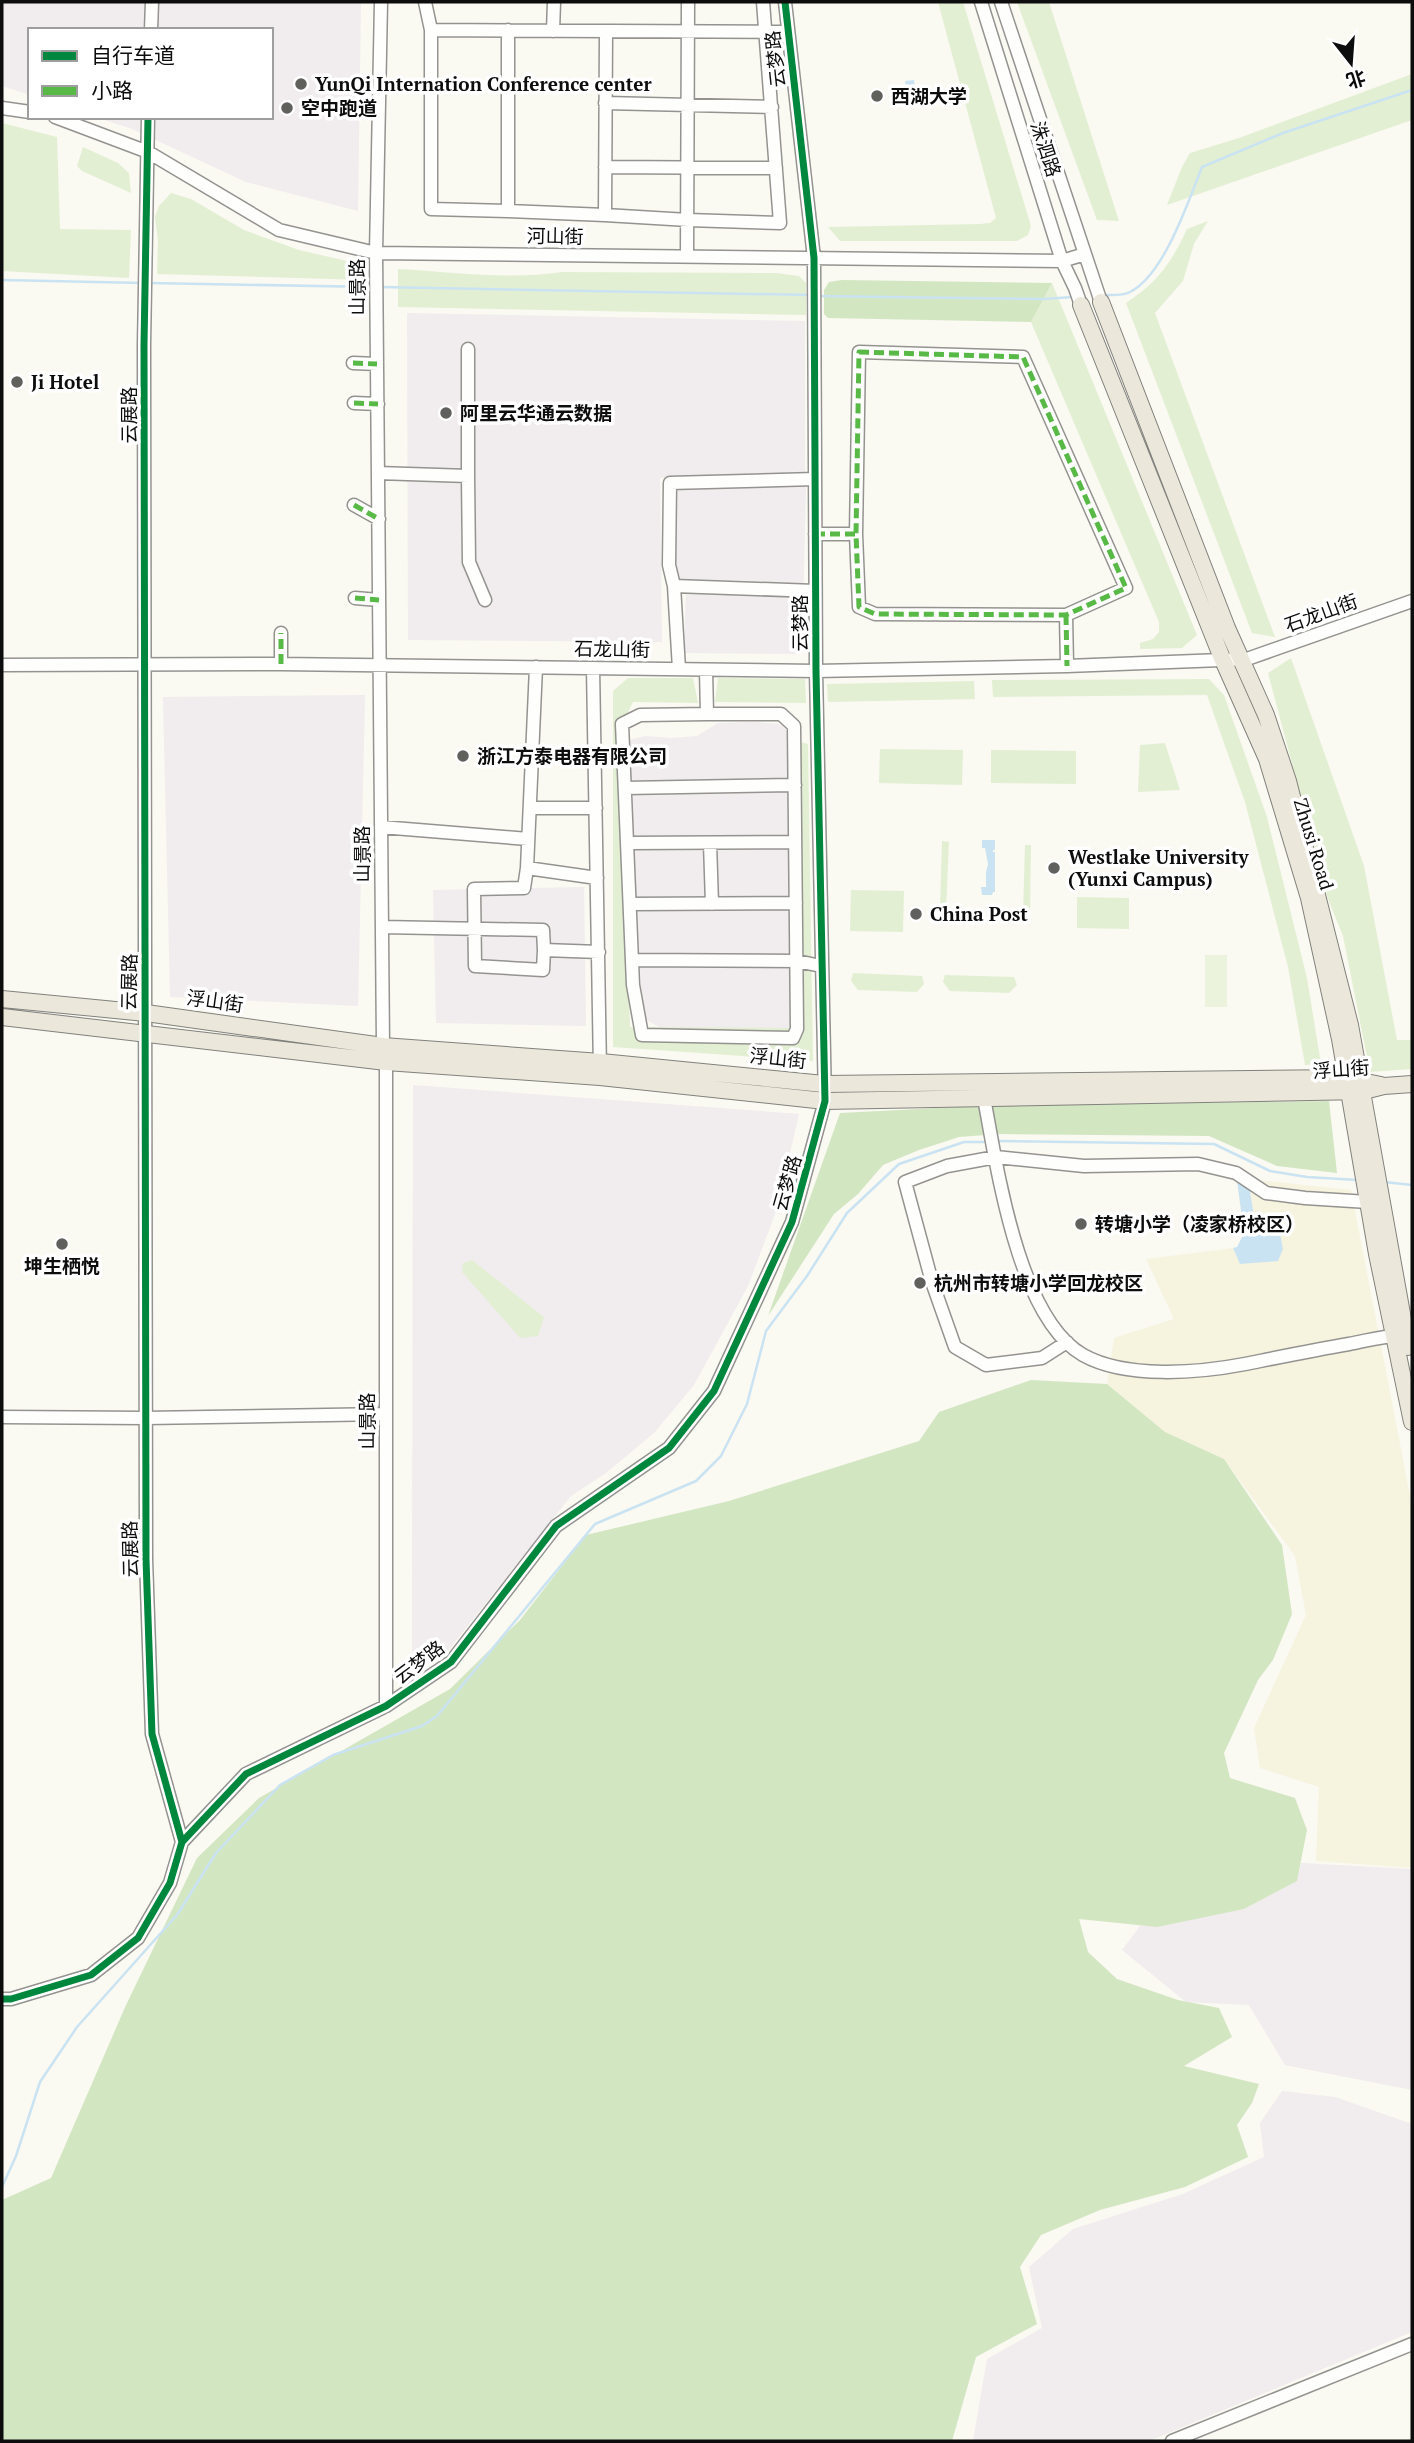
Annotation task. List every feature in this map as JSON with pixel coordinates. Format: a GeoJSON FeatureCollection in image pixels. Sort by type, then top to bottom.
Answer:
{"type":"FeatureCollection","features":[{"type":"Feature","properties":{"kind":"main road","name":"Zhusi Road"},"geometry":{"type":"LineString","coordinates":[[1097,291],[1241,659],[1266,715],[1288,781],[1328,932],[1400,1335],[1412,1422]]}},
{"type":"Feature","properties":{"kind":"main road","name":"Zhusi Road"},"geometry":{"type":"LineString","coordinates":[[1081,305],[1222,658],[1267,760],[1308,898],[1355,1085]]}},
{"type":"Feature","properties":{"kind":"main road","name":"浮山街"},"geometry":{"type":"LineString","coordinates":[[2,999],[146,1013],[385,1054]]}},
{"type":"Feature","properties":{"kind":"main road","name":"浮山街"},"geometry":{"type":"LineString","coordinates":[[2,1017],[385,1054],[824,1084],[1412,1084]]}},
{"type":"Feature","properties":{"kind":"main road","name":"浮山街"},"geometry":{"type":"LineString","coordinates":[[600,1070],[825,1101],[1355,1085]]}},
{"type":"Feature","properties":{"kind":"main road","name":"Zhusi Road"},"geometry":{"type":"LineString","coordinates":[[1371,1180],[1368,1202],[1400,1335],[1412,1369]]}},
{"type":"Feature","properties":{"kind":"street"},"geometry":{"type":"LineString","coordinates":[[151,28],[152,2]]}},
{"type":"Feature","properties":{"kind":"street","name":"山景路"},"geometry":{"type":"LineString","coordinates":[[381,2],[376,253],[385,1054],[386,1706]]}},
{"type":"Feature","properties":{"kind":"street"},"geometry":{"type":"LineString","coordinates":[[425,2],[431,30],[431,209],[780,223],[763,2]]}},
{"type":"Feature","properties":{"kind":"street"},"geometry":{"type":"LineString","coordinates":[[553,31],[554,2]]}},
{"type":"Feature","properties":{"kind":"street"},"geometry":{"type":"LineString","coordinates":[[687,257],[688,2]]}},
{"type":"Feature","properties":{"kind":"street","name":"云梦路"},"geometry":{"type":"LineString","coordinates":[[2,1998],[11,1999],[91,1975],[138,1938],[170,1883],[183,1842],[246,1774],[386,1706],[451,1662],[556,1526],[669,1448],[714,1391],[792,1222],[825,1101],[816,671],[814,258],[785,2]]}},
{"type":"Feature","properties":{"kind":"street","name":"洙泗路"},"geometry":{"type":"LineString","coordinates":[[981,2],[1062,261],[1081,305]]}},
{"type":"Feature","properties":{"kind":"street","name":"洙泗路"},"geometry":{"type":"LineString","coordinates":[[1000,2],[1097,291]]}},
{"type":"Feature","properties":{"kind":"street"},"geometry":{"type":"LineString","coordinates":[[431,30],[788,32]]}},
{"type":"Feature","properties":{"kind":"street"},"geometry":{"type":"LineString","coordinates":[[508,30],[508,211]]}},
{"type":"Feature","properties":{"kind":"street"},"geometry":{"type":"LineString","coordinates":[[605,215],[606,31]]}},
{"type":"Feature","properties":{"kind":"street"},"geometry":{"type":"LineString","coordinates":[[606,103],[772,107]]}},
{"type":"Feature","properties":{"kind":"street"},"geometry":{"type":"LineString","coordinates":[[2,108],[28,112]]}},
{"type":"Feature","properties":{"kind":"street","name":"河山街"},"geometry":{"type":"LineString","coordinates":[[60,119],[148,152],[279,230],[376,253],[1062,261],[1084,254]]}},
{"type":"Feature","properties":{"kind":"street","name":"云展路"},"geometry":{"type":"LineString","coordinates":[[148,119],[144,276],[146,1013],[143,1032],[146,1559],[152,1734],[183,1842]]}},
{"type":"Feature","properties":{"kind":"street"},"geometry":{"type":"LineString","coordinates":[[605,167],[776,168]]}},
{"type":"Feature","properties":{"kind":"street"},"geometry":{"type":"LineString","coordinates":[[468,349],[469,562],[485,600]]}},
{"type":"Feature","properties":{"kind":"street"},"geometry":{"type":"LineString","coordinates":[[859,352],[1023,357],[1126,588],[1066,615],[875,614],[859,607],[856,534],[859,352]]}},
{"type":"Feature","properties":{"kind":"street"},"geometry":{"type":"LineString","coordinates":[[354,363],[377,364]]}},
{"type":"Feature","properties":{"kind":"street"},"geometry":{"type":"LineString","coordinates":[[354,403],[378,404]]}},
{"type":"Feature","properties":{"kind":"street"},"geometry":{"type":"LineString","coordinates":[[378,473],[468,476]]}},
{"type":"Feature","properties":{"kind":"street"},"geometry":{"type":"LineString","coordinates":[[679,669],[674,586],[669,565],[670,483],[815,479]]}},
{"type":"Feature","properties":{"kind":"street"},"geometry":{"type":"LineString","coordinates":[[354,505],[379,519]]}},
{"type":"Feature","properties":{"kind":"street"},"geometry":{"type":"LineString","coordinates":[[815,534],[856,534]]}},
{"type":"Feature","properties":{"kind":"street"},"geometry":{"type":"LineString","coordinates":[[674,586],[816,591]]}},
{"type":"Feature","properties":{"kind":"street"},"geometry":{"type":"LineString","coordinates":[[355,598],[379,600]]}},
{"type":"Feature","properties":{"kind":"street","name":"石龙山街"},"geometry":{"type":"LineString","coordinates":[[2,665],[146,663],[816,671],[1247,659],[1412,601]]}},
{"type":"Feature","properties":{"kind":"street"},"geometry":{"type":"LineString","coordinates":[[1066,615],[1067,666]]}},
{"type":"Feature","properties":{"kind":"street"},"geometry":{"type":"LineString","coordinates":[[281,633],[281,664]]}},
{"type":"Feature","properties":{"kind":"street"},"geometry":{"type":"LineString","coordinates":[[382,927],[473,929],[543,930],[542,970],[475,966],[473,929],[474,889],[524,888],[536,667]]}},
{"type":"Feature","properties":{"kind":"street"},"geometry":{"type":"LineString","coordinates":[[593,668],[600,1070]]}},
{"type":"Feature","properties":{"kind":"street"},"geometry":{"type":"LineString","coordinates":[[706,670],[708,713]]}},
{"type":"Feature","properties":{"kind":"street"},"geometry":{"type":"LineString","coordinates":[[708,713],[781,714],[794,726],[797,1029],[793,1038],[642,1035],[633,985],[622,724],[640,715],[708,713]]}},
{"type":"Feature","properties":{"kind":"street"},"geometry":{"type":"LineString","coordinates":[[625,788],[795,785]]}},
{"type":"Feature","properties":{"kind":"street"},"geometry":{"type":"LineString","coordinates":[[530,808],[596,808]]}},
{"type":"Feature","properties":{"kind":"street"},"geometry":{"type":"LineString","coordinates":[[381,827],[528,839]]}},
{"type":"Feature","properties":{"kind":"street"},"geometry":{"type":"LineString","coordinates":[[627,843],[795,842]]}},
{"type":"Feature","properties":{"kind":"street"},"geometry":{"type":"LineString","coordinates":[[710,843],[712,904]]}},
{"type":"Feature","properties":{"kind":"street"},"geometry":{"type":"LineString","coordinates":[[527,869],[597,878]]}},
{"type":"Feature","properties":{"kind":"street"},"geometry":{"type":"LineString","coordinates":[[630,904],[796,903]]}},
{"type":"Feature","properties":{"kind":"street"},"geometry":{"type":"LineString","coordinates":[[544,950],[599,952]]}},
{"type":"Feature","properties":{"kind":"street"},"geometry":{"type":"LineString","coordinates":[[632,960],[797,961],[821,966]]}},
{"type":"Feature","properties":{"kind":"street"},"geometry":{"type":"LineString","coordinates":[[984,1098],[1018,1252],[1039,1303],[1059,1336],[1083,1355],[1111,1366],[1170,1373],[1208,1371],[1400,1335]]}},
{"type":"Feature","properties":{"kind":"street"},"geometry":{"type":"LineString","coordinates":[[1067,1342],[1042,1359],[986,1365],[955,1347],[932,1282],[905,1182],[947,1166],[995,1153],[1084,1166],[1198,1164],[1236,1173],[1266,1193],[1368,1202]]}},
{"type":"Feature","properties":{"kind":"street"},"geometry":{"type":"LineString","coordinates":[[2,1417],[145,1418],[386,1414]]}},
{"type":"Feature","properties":{"kind":"street"},"geometry":{"type":"LineString","coordinates":[[1172,2441],[1412,2344]]}},
{"type":"Feature","properties":{"kind":"shaded area"},"geometry":{"type":"Polygon","coordinates":[[[2,2],[361,2],[358,211],[246,182],[132,129],[102,119],[273,119],[273,28],[28,28],[28,94],[2,86],[2,2]]]}},
{"type":"Feature","properties":{"kind":"shaded area"},"geometry":{"type":"Polygon","coordinates":[[[407,313],[805,321],[805,476],[660,478],[662,642],[408,640],[407,313]]]}},
{"type":"Feature","properties":{"kind":"shaded area"},"geometry":{"type":"Polygon","coordinates":[[[670,483],[806,485],[802,654],[684,653],[686,591],[669,565],[670,483]]]}},
{"type":"Feature","properties":{"kind":"shaded area"},"geometry":{"type":"Polygon","coordinates":[[[365,695],[358,1006],[170,997],[163,697],[365,695]]]}},
{"type":"Feature","properties":{"kind":"shaded area"},"geometry":{"type":"Polygon","coordinates":[[[718,723],[779,724],[789,732],[789,1028],[661,1028],[643,1018],[626,741],[645,736],[697,736],[718,723]]]}},
{"type":"Feature","properties":{"kind":"shaded area"},"geometry":{"type":"Polygon","coordinates":[[[584,887],[586,1026],[436,1023],[433,890],[584,887]]]}},
{"type":"Feature","properties":{"kind":"shaded area"},"geometry":{"type":"Polygon","coordinates":[[[413,1085],[799,1114],[777,1209],[748,1286],[694,1385],[654,1433],[606,1473],[571,1496],[443,1657],[426,1660],[412,1652],[413,1085]]]}},
{"type":"Feature","properties":{"kind":"shaded area"},"geometry":{"type":"Polygon","coordinates":[[[1248,1179],[1351,1190],[1412,1506],[1412,1868],[1316,1861],[1319,1787],[1260,1768],[1254,1728],[1306,1615],[1295,1556],[1224,1459],[1165,1432],[1107,1384],[1114,1338],[1174,1319],[1146,1259],[1233,1248],[1240,1264],[1256,1230],[1248,1179]]]}},
{"type":"Feature","properties":{"kind":"shaded area"},"geometry":{"type":"Polygon","coordinates":[[[1301,1863],[1412,1869],[1412,2090],[1285,2065],[1249,2005],[1186,2002],[1122,1950],[1140,1926],[1244,1909],[1297,1881],[1301,1863]]]}},
{"type":"Feature","properties":{"kind":"shaded area"},"geometry":{"type":"Polygon","coordinates":[[[1282,2091],[1335,2097],[1412,2124],[1412,2332],[1149,2441],[973,2441],[987,2359],[1042,2328],[1029,2267],[1073,2229],[1183,2194],[1264,2157],[1260,2123],[1282,2091]]]}},
{"type":"Feature","properties":{"kind":"green space"},"geometry":{"type":"Polygon","coordinates":[[[938,2],[963,2],[1031,226],[1028,235],[1017,241],[840,241],[828,227],[980,224],[990,223],[996,218],[938,2]]]}},
{"type":"Feature","properties":{"kind":"green space"},"geometry":{"type":"Polygon","coordinates":[[[1017,2],[1049,2],[1119,221],[1097,220],[1017,2]]]}},
{"type":"Feature","properties":{"kind":"green space"},"geometry":{"type":"Polygon","coordinates":[[[1412,74],[1412,120],[1167,205],[1190,153],[1239,138],[1412,74]]]}},
{"type":"Feature","properties":{"kind":"green space"},"geometry":{"type":"Polygon","coordinates":[[[2,123],[57,137],[60,229],[131,230],[129,278],[2,271],[2,123]]]}},
{"type":"Feature","properties":{"kind":"green space"},"geometry":{"type":"Polygon","coordinates":[[[83,147],[118,163],[129,173],[131,193],[82,171],[77,166],[83,147]]]}},
{"type":"Feature","properties":{"kind":"green space"},"geometry":{"type":"Polygon","coordinates":[[[171,193],[191,199],[244,230],[299,250],[347,261],[365,269],[367,280],[157,274],[158,241],[155,217],[159,206],[171,193]]]}},
{"type":"Feature","properties":{"kind":"green space"},"geometry":{"type":"Polygon","coordinates":[[[1208,221],[1194,244],[1183,281],[1155,313],[1275,637],[1252,633],[1126,303],[1163,270],[1187,229],[1208,221]]]}},
{"type":"Feature","properties":{"kind":"green space"},"geometry":{"type":"Polygon","coordinates":[[[398,269],[501,275],[563,272],[776,273],[799,276],[806,283],[806,315],[398,307],[398,269]]]}},
{"type":"Feature","properties":{"kind":"green space"},"geometry":{"type":"Polygon","coordinates":[[[829,282],[1052,283],[1031,322],[828,318],[824,314],[824,290],[829,282]]]}},
{"type":"Feature","properties":{"kind":"green space"},"geometry":{"type":"Polygon","coordinates":[[[1052,283],[1197,635],[1182,648],[1140,649],[1140,643],[1153,639],[1159,632],[1159,622],[1031,322],[1052,283]]]}},
{"type":"Feature","properties":{"kind":"green space"},"geometry":{"type":"Polygon","coordinates":[[[1291,658],[1364,866],[1397,1040],[1412,1040],[1412,1069],[1370,1072],[1343,936],[1328,899],[1268,673],[1291,658]]]}},
{"type":"Feature","properties":{"kind":"green space"},"geometry":{"type":"Polygon","coordinates":[[[628,678],[693,678],[698,703],[633,702],[620,729],[630,1027],[789,1028],[789,739],[808,744],[813,1061],[613,1047],[613,691],[628,678]]]}},
{"type":"Feature","properties":{"kind":"green space"},"geometry":{"type":"Polygon","coordinates":[[[718,678],[805,679],[806,703],[715,702],[718,678]]]}},
{"type":"Feature","properties":{"kind":"green space"},"geometry":{"type":"Polygon","coordinates":[[[1209,679],[1224,695],[1267,817],[1307,978],[1321,1064],[1305,1065],[1288,967],[1245,802],[1207,695],[993,697],[992,680],[1209,679]]]}},
{"type":"Feature","properties":{"kind":"green space"},"geometry":{"type":"Polygon","coordinates":[[[974,681],[975,699],[828,702],[827,684],[974,681]]]}},
{"type":"Feature","properties":{"kind":"green space"},"geometry":{"type":"Polygon","coordinates":[[[1165,743],[1180,790],[1138,792],[1140,745],[1165,743]]]}},
{"type":"Feature","properties":{"kind":"green space"},"geometry":{"type":"Polygon","coordinates":[[[880,749],[963,750],[962,785],[879,783],[880,749]]]}},
{"type":"Feature","properties":{"kind":"green space"},"geometry":{"type":"Polygon","coordinates":[[[991,750],[1076,751],[1076,784],[991,783],[991,750]]]}},
{"type":"Feature","properties":{"kind":"green space"},"geometry":{"type":"Polygon","coordinates":[[[942,841],[949,842],[946,910],[940,910],[942,841]]]}},
{"type":"Feature","properties":{"kind":"green space"},"geometry":{"type":"Polygon","coordinates":[[[1025,845],[1031,845],[1030,914],[1023,914],[1025,845]]]}},
{"type":"Feature","properties":{"kind":"green space"},"geometry":{"type":"Polygon","coordinates":[[[851,890],[904,891],[903,932],[850,931],[851,890]]]}},
{"type":"Feature","properties":{"kind":"green space"},"geometry":{"type":"Polygon","coordinates":[[[1077,897],[1129,898],[1129,929],[1077,928],[1077,897]]]}},
{"type":"Feature","properties":{"kind":"green space"},"geometry":{"type":"Polygon","coordinates":[[[1205,955],[1227,955],[1227,1007],[1205,1007],[1205,955]]]}},
{"type":"Feature","properties":{"kind":"green space"},"geometry":{"type":"Polygon","coordinates":[[[853,973],[922,976],[924,984],[917,992],[858,990],[851,981],[853,973]]]}},
{"type":"Feature","properties":{"kind":"green space"},"geometry":{"type":"Polygon","coordinates":[[[945,975],[1014,977],[1017,985],[1009,993],[950,991],[943,982],[945,975]]]}},
{"type":"Feature","properties":{"kind":"green space"},"geometry":{"type":"Polygon","coordinates":[[[1329,1101],[1337,1173],[1277,1166],[1209,1136],[999,1134],[959,1137],[919,1150],[883,1165],[858,1194],[834,1214],[768,1316],[840,1113],[977,1106],[1329,1101]]]}},
{"type":"Feature","properties":{"kind":"green space"},"geometry":{"type":"Polygon","coordinates":[[[472,1260],[544,1317],[538,1336],[520,1338],[462,1272],[463,1263],[472,1260]]]}},
{"type":"Feature","properties":{"kind":"green space"},"geometry":{"type":"Polygon","coordinates":[[[1031,1380],[1107,1384],[1165,1432],[1224,1459],[1282,1545],[1292,1614],[1273,1660],[1258,1680],[1224,1753],[1230,1778],[1295,1798],[1307,1830],[1297,1881],[1244,1909],[1157,1927],[1079,1919],[1088,1952],[1117,1979],[1178,2000],[1219,2008],[1232,2037],[1184,2066],[1259,2084],[1252,2103],[1237,2125],[1248,2157],[1185,2187],[1100,2210],[1041,2235],[1020,2267],[1037,2324],[976,2357],[952,2441],[2,2441],[2,2200],[51,2178],[126,2005],[197,1858],[259,1798],[450,1689],[520,1620],[586,1535],[729,1501],[919,1441],[939,1412],[1031,1380]]]}},
{"type":"Feature","properties":{"kind":"water"},"geometry":{"type":"Polygon","coordinates":[[[914,80],[917,102],[908,103],[905,81],[914,80]]]}},
{"type":"Feature","properties":{"kind":"water"},"geometry":{"type":"Polygon","coordinates":[[[982,840],[995,840],[995,849],[992,852],[995,852],[995,892],[992,895],[982,895],[981,887],[986,887],[988,864],[982,840]]]}},
{"type":"Feature","properties":{"kind":"water"},"geometry":{"type":"Polygon","coordinates":[[[1236,1173],[1248,1179],[1256,1229],[1267,1226],[1279,1229],[1283,1249],[1278,1261],[1240,1264],[1233,1248],[1237,1247],[1244,1233],[1236,1173]]]}},
{"type":"Feature","properties":{"kind":"waterway"},"geometry":{"type":"LineString","coordinates":[[1104,295],[1130,292],[1154,270],[1174,236],[1202,167],[1283,133],[1412,90]]}},
{"type":"Feature","properties":{"kind":"waterway"},"geometry":{"type":"LineString","coordinates":[[2,280],[142,283]]}},
{"type":"Feature","properties":{"kind":"waterway"},"geometry":{"type":"LineString","coordinates":[[149,283],[373,287]]}},
{"type":"Feature","properties":{"kind":"waterway"},"geometry":{"type":"LineString","coordinates":[[380,287],[810,295]]}},
{"type":"Feature","properties":{"kind":"waterway"},"geometry":{"type":"LineString","coordinates":[[817,296],[1044,299],[1073,297]]}},
{"type":"Feature","properties":{"kind":"waterway"},"geometry":{"type":"LineString","coordinates":[[996,1141],[1214,1144],[1270,1171],[1307,1177],[1357,1180]]}},
{"type":"Feature","properties":{"kind":"waterway"},"geometry":{"type":"LineString","coordinates":[[2,2187],[16,2156],[40,2082],[77,2027],[177,1915],[216,1853],[280,1785],[333,1755],[422,1726],[437,1716],[595,1524],[696,1481],[721,1456],[747,1404],[766,1331],[807,1276],[847,1213],[899,1164],[964,1142],[989,1142]]}},
{"type":"Feature","properties":{"kind":"waterway"},"geometry":{"type":"LineString","coordinates":[[1384,1182],[1412,1185]]}},
{"type":"Feature","properties":{"kind":"marked path"},"geometry":{"type":"LineString","coordinates":[[859,352],[1023,357],[1126,588],[1066,615],[875,614],[859,607],[856,534],[859,352]]}},
{"type":"Feature","properties":{"kind":"marked path"},"geometry":{"type":"LineString","coordinates":[[353,363],[377,364]]}},
{"type":"Feature","properties":{"kind":"marked path"},"geometry":{"type":"LineString","coordinates":[[354,403],[378,404]]}},
{"type":"Feature","properties":{"kind":"marked path"},"geometry":{"type":"LineString","coordinates":[[354,505],[379,519]]}},
{"type":"Feature","properties":{"kind":"marked path"},"geometry":{"type":"LineString","coordinates":[[815,534],[856,534]]}},
{"type":"Feature","properties":{"kind":"marked path"},"geometry":{"type":"LineString","coordinates":[[355,598],[379,600]]}},
{"type":"Feature","properties":{"kind":"marked path"},"geometry":{"type":"LineString","coordinates":[[1066,615],[1067,666]]}},
{"type":"Feature","properties":{"kind":"marked path"},"geometry":{"type":"LineString","coordinates":[[281,633],[281,664]]}},
{"type":"Feature","properties":{"kind":"cycle path"},"geometry":{"type":"LineString","coordinates":[[2,1999],[11,1999],[91,1975],[138,1938],[170,1883],[182,1842],[246,1774],[386,1706],[451,1662],[556,1526],[669,1448],[714,1391],[792,1222],[825,1101],[816,671],[814,258],[785,2]]}},
{"type":"Feature","properties":{"kind":"cycle path"},"geometry":{"type":"LineString","coordinates":[[148,119],[144,345],[146,1559],[152,1734],[182,1842]]}},
{"type":"Feature","properties":{"kind":"place","name":"YunQi Internation Conference center"},"geometry":{"type":"Point","coordinates":[301,84]}},
{"type":"Feature","properties":{"kind":"place","name":"西湖大学"},"geometry":{"type":"Point","coordinates":[877,96]}},
{"type":"Feature","properties":{"kind":"place","name":"空中跑道"},"geometry":{"type":"Point","coordinates":[287,108]}},
{"type":"Feature","properties":{"kind":"place","name":"Ji Hotel"},"geometry":{"type":"Point","coordinates":[17,382]}},
{"type":"Feature","properties":{"kind":"place","name":"阿里云华通云数据"},"geometry":{"type":"Point","coordinates":[446,413]}},
{"type":"Feature","properties":{"kind":"place","name":"浙江方泰电器有限公司"},"geometry":{"type":"Point","coordinates":[463,756]}},
{"type":"Feature","properties":{"kind":"place","name":"Westlake University (Yunxi Campus)"},"geometry":{"type":"Point","coordinates":[1054,868]}},
{"type":"Feature","properties":{"kind":"place","name":"China Post"},"geometry":{"type":"Point","coordinates":[916,914]}},
{"type":"Feature","properties":{"kind":"place","name":"转塘小学（凌家桥校区）"},"geometry":{"type":"Point","coordinates":[1081,1224]}},
{"type":"Feature","properties":{"kind":"place","name":"坤生栖悦"},"geometry":{"type":"Point","coordinates":[62,1244]}},
{"type":"Feature","properties":{"kind":"place","name":"杭州市转塘小学回龙校区"},"geometry":{"type":"Point","coordinates":[920,1283]}}]}
